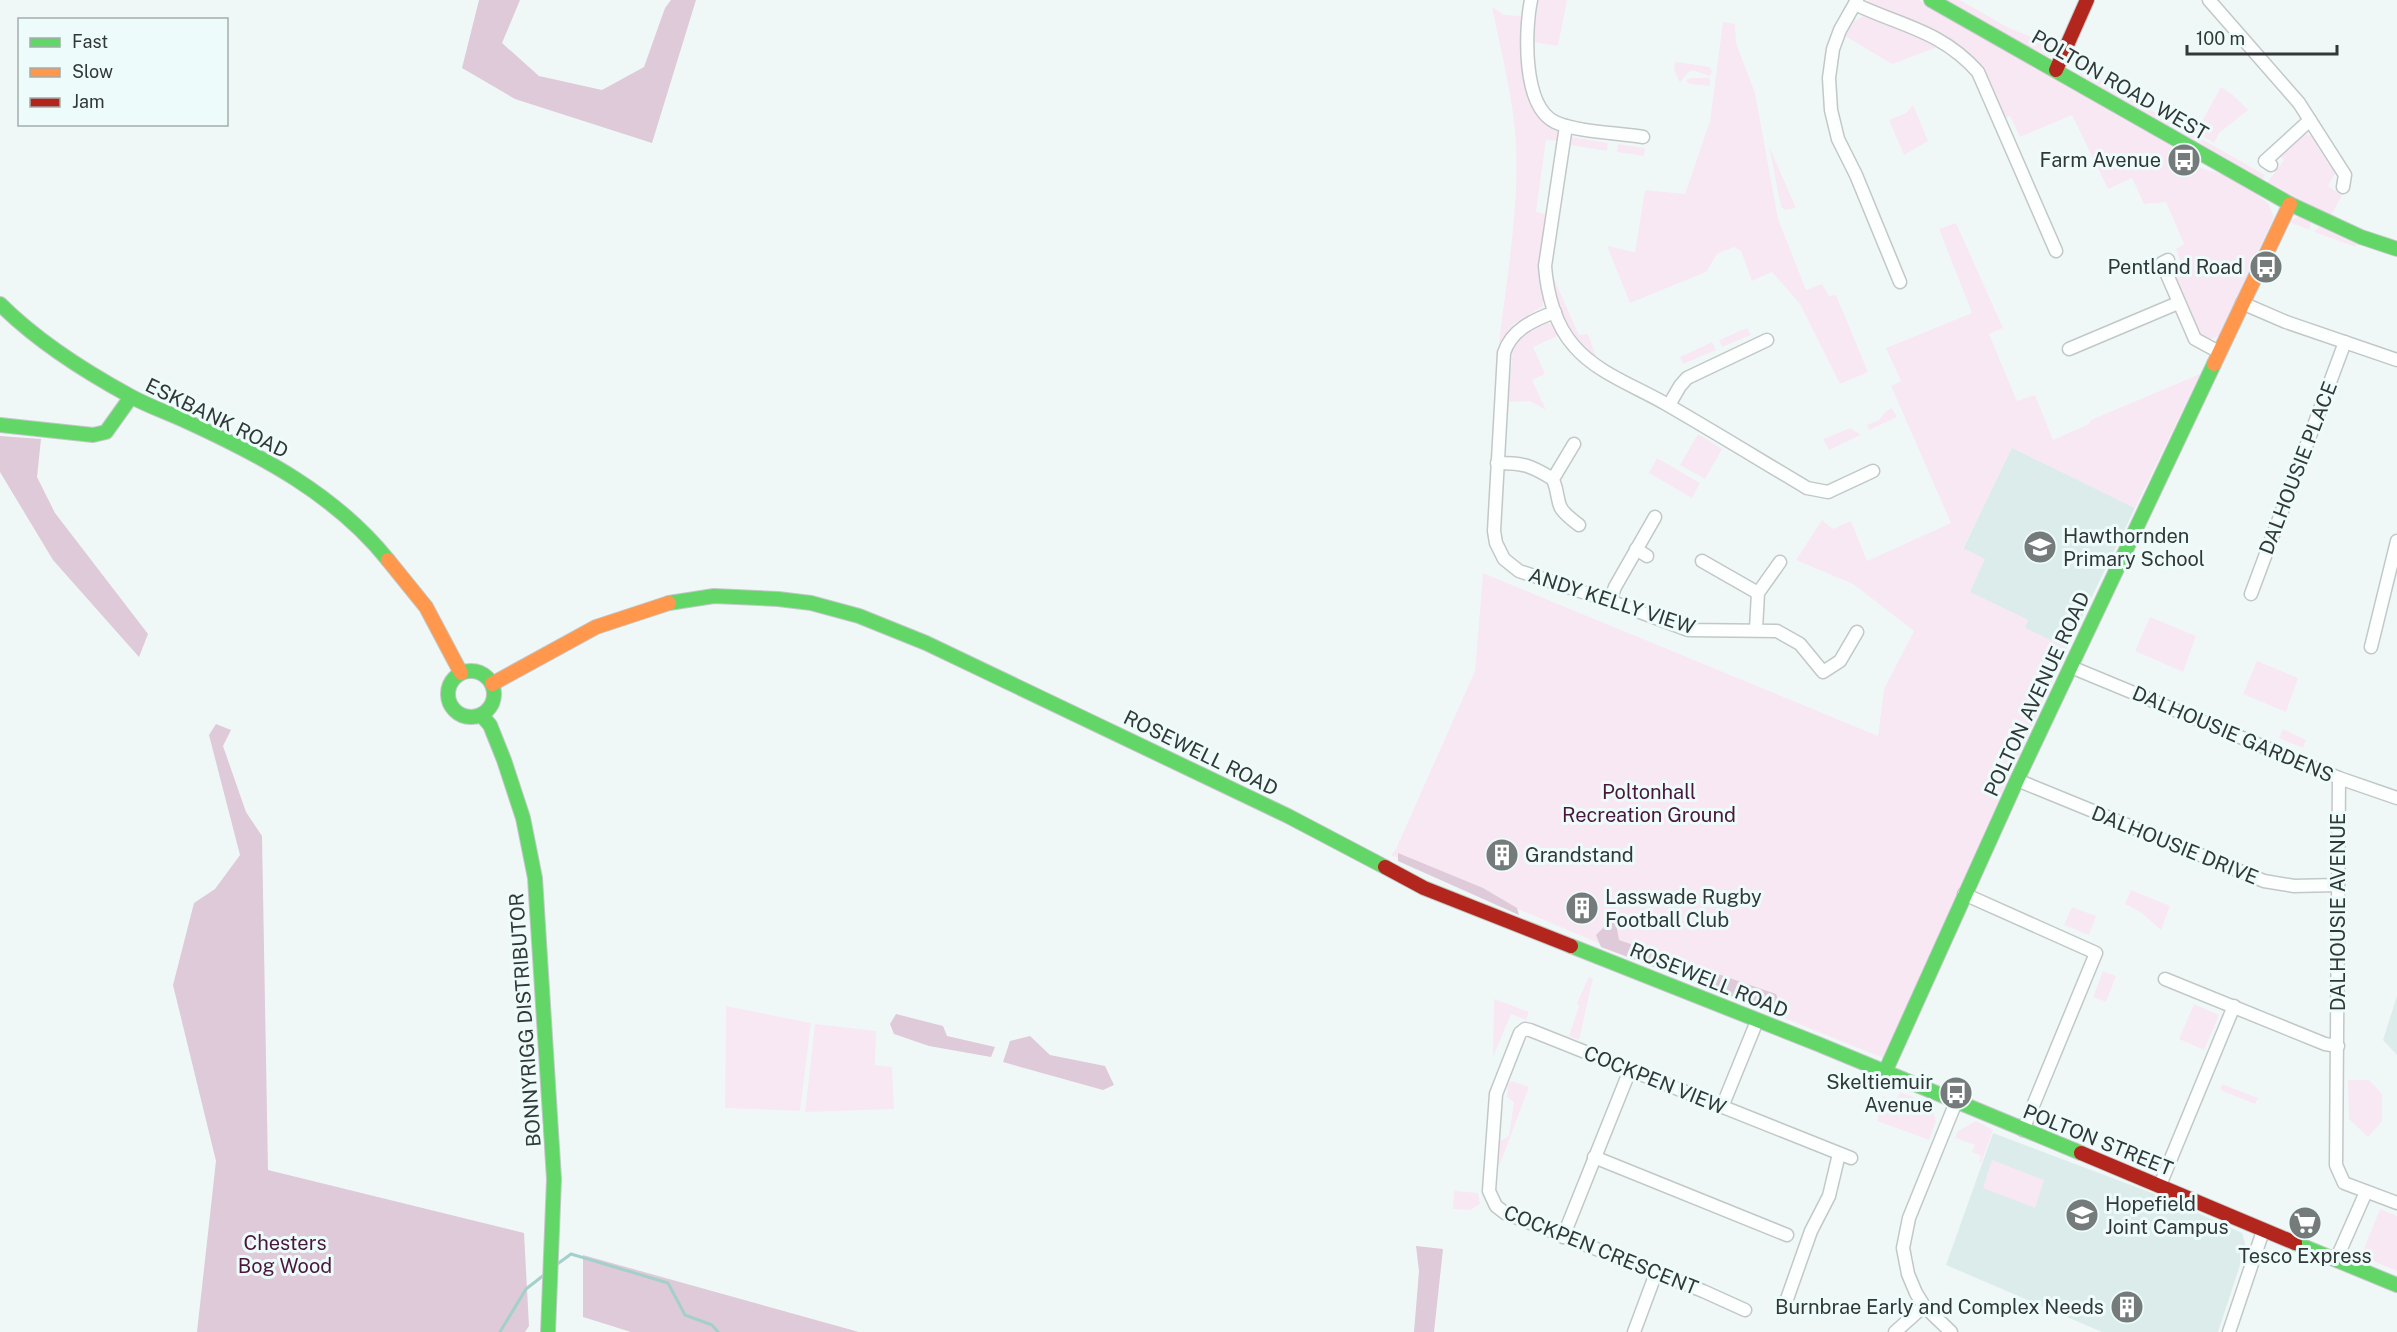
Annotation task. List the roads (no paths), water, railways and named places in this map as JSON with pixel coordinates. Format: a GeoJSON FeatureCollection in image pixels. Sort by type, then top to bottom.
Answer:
{"type":"FeatureCollection","features":[{"type":"Feature","properties":{"kind":"main road","name":"POLTON ROAD WEST"},"geometry":{"type":"LineString","coordinates":[[1931,0],[2290,204],[2361,237],[2397,249]]}},
{"type":"Feature","properties":{"kind":"main road"},"geometry":{"type":"LineString","coordinates":[[2056,70],[2087,0]]}},
{"type":"Feature","properties":{"kind":"main road","name":"POLTON AVENUE ROAD"},"geometry":{"type":"LineString","coordinates":[[1885,1072],[2017,780],[2290,204]]}},
{"type":"Feature","properties":{"kind":"main road","name":"ESKBANK ROAD"},"geometry":{"type":"LineString","coordinates":[[0,304],[15,319],[84,369],[131,397],[260,457],[329,501],[373,542],[426,607],[461,673]]}},
{"type":"Feature","properties":{"kind":"main road"},"geometry":{"type":"LineString","coordinates":[[5,426],[93,435],[106,432],[131,397]]}},
{"type":"Feature","properties":{"kind":"main road","name":"ROSEWELL ROAD"},"geometry":{"type":"LineString","coordinates":[[492,684],[596,627],[677,600],[714,596],[778,599],[811,603],[860,616],[926,643],[1288,816],[1425,888],[1885,1072]]}},
{"type":"Feature","properties":{"kind":"main road"},"geometry":{"type":"LineString","coordinates":[[475,671],[482,673],[492,684],[494,698],[487,711],[481,715],[465,717],[452,708],[448,692],[450,684],[461,673],[475,671]]}},
{"type":"Feature","properties":{"kind":"main road","name":"BONNYRIGG DISTRIBUTOR"},"geometry":{"type":"LineString","coordinates":[[481,715],[490,724],[504,760],[523,818],[535,878],[554,1179],[548,1332]]}},
{"type":"Feature","properties":{"kind":"main road","name":"POLTON STREET"},"geometry":{"type":"LineString","coordinates":[[1885,1072],[2397,1285]]}},
{"type":"Feature","properties":{"kind":"street"},"geometry":{"type":"LineString","coordinates":[[1531,0],[1526,43],[1531,78],[1541,109],[1546,116],[1566,126],[1643,137]]}},
{"type":"Feature","properties":{"kind":"street"},"geometry":{"type":"LineString","coordinates":[[2209,0],[2299,103],[2344,175],[2343,187]]}},
{"type":"Feature","properties":{"kind":"street"},"geometry":{"type":"LineString","coordinates":[[1900,282],[1857,175],[1838,139],[1831,110],[1829,78],[1833,49],[1840,30],[1856,2],[1883,18],[1918,28],[1940,40],[1978,72],[2056,251]]}},
{"type":"Feature","properties":{"kind":"street"},"geometry":{"type":"LineString","coordinates":[[2271,165],[2265,161],[2310,120]]}},
{"type":"Feature","properties":{"kind":"street"},"geometry":{"type":"LineString","coordinates":[[1566,126],[1545,266],[1546,288],[1568,339],[1588,361],[1669,405],[1807,489],[1828,492],[1873,471]]}},
{"type":"Feature","properties":{"kind":"street"},"geometry":{"type":"LineString","coordinates":[[2168,260],[2162,263],[2195,339],[2219,352]]}},
{"type":"Feature","properties":{"kind":"street"},"geometry":{"type":"LineString","coordinates":[[2069,349],[2178,303]]}},
{"type":"Feature","properties":{"kind":"street"},"geometry":{"type":"LineString","coordinates":[[2242,303],[2286,322],[2397,360]]}},
{"type":"Feature","properties":{"kind":"street","name":"ANDY KELLY VIEW"},"geometry":{"type":"LineString","coordinates":[[1555,312],[1518,330],[1507,344],[1504,353],[1494,531],[1496,543],[1504,559],[1519,570],[1688,630],[1777,631],[1800,644],[1823,672],[1840,661],[1857,632]]}},
{"type":"Feature","properties":{"kind":"street"},"geometry":{"type":"LineString","coordinates":[[1669,405],[1687,378],[1767,340]]}},
{"type":"Feature","properties":{"kind":"street","name":"DALHOUSIE PLACE"},"geometry":{"type":"LineString","coordinates":[[2251,594],[2345,342]]}},
{"type":"Feature","properties":{"kind":"street"},"geometry":{"type":"LineString","coordinates":[[1553,479],[1574,444]]}},
{"type":"Feature","properties":{"kind":"street"},"geometry":{"type":"LineString","coordinates":[[1497,463],[1522,463],[1532,466],[1553,479],[1562,513],[1579,525]]}},
{"type":"Feature","properties":{"kind":"street"},"geometry":{"type":"LineString","coordinates":[[1610,601],[1615,587],[1642,553],[1655,517]]}},
{"type":"Feature","properties":{"kind":"street"},"geometry":{"type":"LineString","coordinates":[[2372,646],[2397,541]]}},
{"type":"Feature","properties":{"kind":"street"},"geometry":{"type":"LineString","coordinates":[[1702,561],[1758,593]]}},
{"type":"Feature","properties":{"kind":"street"},"geometry":{"type":"LineString","coordinates":[[1756,629],[1758,593],[1780,562]]}},
{"type":"Feature","properties":{"kind":"street","name":"DALHOUSIE GARDENS"},"geometry":{"type":"LineString","coordinates":[[2071,667],[2339,778],[2397,798]]}},
{"type":"Feature","properties":{"kind":"street","name":"DALHOUSIE AVENUE"},"geometry":{"type":"LineString","coordinates":[[2339,778],[2336,1165],[2344,1183],[2397,1203]]}},
{"type":"Feature","properties":{"kind":"street","name":"DALHOUSIE DRIVE"},"geometry":{"type":"LineString","coordinates":[[2017,780],[2264,881],[2294,886],[2337,885]]}},
{"type":"Feature","properties":{"kind":"street"},"geometry":{"type":"LineString","coordinates":[[1964,894],[2096,953],[2023,1130]]}},
{"type":"Feature","properties":{"kind":"street"},"geometry":{"type":"LineString","coordinates":[[2165,979],[2325,1044],[2338,1046]]}},
{"type":"Feature","properties":{"kind":"street"},"geometry":{"type":"LineString","coordinates":[[2160,1185],[2234,1006]]}},
{"type":"Feature","properties":{"kind":"street"},"geometry":{"type":"LineString","coordinates":[[1722,1107],[1757,1021]]}},
{"type":"Feature","properties":{"kind":"street","name":"COCKPEN VIEW"},"geometry":{"type":"LineString","coordinates":[[1497,1094],[1520,1033],[1525,1029],[1845,1156],[1829,1196],[1811,1231],[1787,1299]]}},
{"type":"Feature","properties":{"kind":"street"},"geometry":{"type":"LineString","coordinates":[[1563,1237],[1630,1070]]}},
{"type":"Feature","properties":{"kind":"street","name":"COCKPEN CRESCENT"},"geometry":{"type":"LineString","coordinates":[[1497,1094],[1489,1191],[1492,1202],[1505,1213],[1745,1310]]}},
{"type":"Feature","properties":{"kind":"street"},"geometry":{"type":"LineString","coordinates":[[1951,1332],[1924,1306],[1909,1280],[1904,1255],[1904,1234],[1956,1102]]}},
{"type":"Feature","properties":{"kind":"street"},"geometry":{"type":"LineString","coordinates":[[1594,1157],[1787,1235]]}},
{"type":"Feature","properties":{"kind":"street"},"geometry":{"type":"LineString","coordinates":[[2336,1260],[2367,1192]]}},
{"type":"Feature","properties":{"kind":"street"},"geometry":{"type":"LineString","coordinates":[[2229,1332],[2263,1230]]}},
{"type":"Feature","properties":{"kind":"street"},"geometry":{"type":"LineString","coordinates":[[1634,1332],[1656,1273]]}},
{"type":"Feature","properties":{"kind":"street"},"geometry":{"type":"LineString","coordinates":[[1895,1332],[1924,1306]]}},
{"type":"Feature","properties":{"kind":"waterway"},"geometry":{"type":"LineString","coordinates":[[556,1265],[571,1254],[668,1283],[685,1315],[712,1325],[718,1332]]}},
{"type":"Feature","properties":{"kind":"waterway"},"geometry":{"type":"LineString","coordinates":[[500,1332],[526,1289],[544,1275]]}},
{"type":"Feature","properties":{"kind":"place","name":"Farm Avenue"},"geometry":{"type":"Point","coordinates":[2184,160]}},
{"type":"Feature","properties":{"kind":"place","name":"Pentland Road"},"geometry":{"type":"Point","coordinates":[2266,267]}},
{"type":"Feature","properties":{"kind":"place","name":"Hawthornden Primary School"},"geometry":{"type":"Point","coordinates":[2040,547]}},
{"type":"Feature","properties":{"kind":"place","name":"Grandstand"},"geometry":{"type":"Point","coordinates":[1502,855]}},
{"type":"Feature","properties":{"kind":"place","name":"Lasswade Rugby Football Club"},"geometry":{"type":"Point","coordinates":[1582,908]}},
{"type":"Feature","properties":{"kind":"place","name":"Skeltiemuir Avenue"},"geometry":{"type":"Point","coordinates":[1956,1093]}},
{"type":"Feature","properties":{"kind":"place","name":"Hopefield Joint Campus"},"geometry":{"type":"Point","coordinates":[2082,1215]}},
{"type":"Feature","properties":{"kind":"place","name":"Tesco Express"},"geometry":{"type":"Point","coordinates":[2305,1223]}},
{"type":"Feature","properties":{"kind":"place","name":"Burnbrae Early and Complex Needs"},"geometry":{"type":"Point","coordinates":[2127,1307]}},
{"type":"Feature","properties":{"kind":"park label","name":"Poltonhall Recreation Ground"},"geometry":{"type":"Point","coordinates":[1649,804]}},
{"type":"Feature","properties":{"kind":"park label","name":"Chesters Bog Wood"},"geometry":{"type":"Point","coordinates":[285,1254]}}]}
